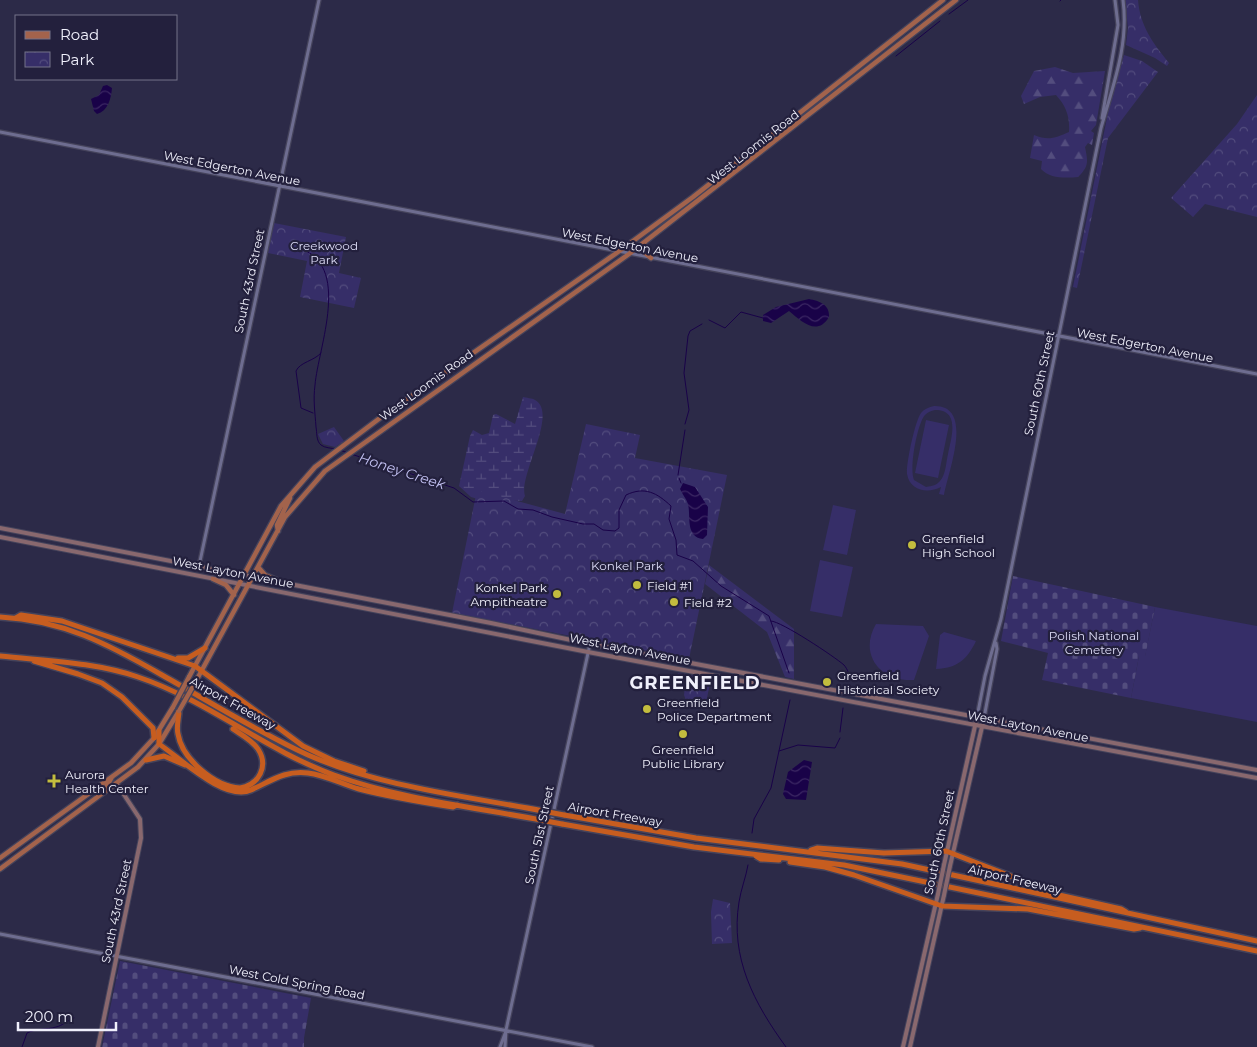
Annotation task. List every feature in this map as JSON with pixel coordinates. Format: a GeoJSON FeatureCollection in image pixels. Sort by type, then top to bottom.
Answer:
{"type":"FeatureCollection","features":[{"type":"Feature","properties":{"kind":"highway"},"geometry":{"type":"LineString","coordinates":[[16,618],[21,615],[62,621],[195,666],[303,746],[334,761],[376,775],[385,780]]}},
{"type":"Feature","properties":{"kind":"highway","name":"Airport Freeway"},"geometry":{"type":"LineString","coordinates":[[0,617],[59,626],[86,635],[293,748],[339,767],[385,780],[564,815],[696,838],[902,864],[1257,941]]}},
{"type":"Feature","properties":{"kind":"highway"},"geometry":{"type":"LineString","coordinates":[[172,658],[188,658],[205,648]]}},
{"type":"Feature","properties":{"kind":"highway","name":"Airport Freeway"},"geometry":{"type":"LineString","coordinates":[[0,656],[29,658],[117,671],[167,689],[284,753],[333,775],[381,789],[667,843],[844,865],[1257,951]]}},
{"type":"Feature","properties":{"kind":"highway"},"geometry":{"type":"LineString","coordinates":[[29,658],[43,665],[86,676],[116,693],[153,728],[154,738]]}},
{"type":"Feature","properties":{"kind":"highway"},"geometry":{"type":"LineString","coordinates":[[180,711],[178,733],[184,750],[193,761],[219,782],[230,787],[240,788],[254,783],[260,776],[263,766],[257,747],[246,737],[200,707]]}},
{"type":"Feature","properties":{"kind":"highway"},"geometry":{"type":"LineString","coordinates":[[159,731],[159,744],[223,788],[235,792],[250,790],[276,776],[296,772],[313,774],[360,789],[398,798],[453,807],[458,804]]}},
{"type":"Feature","properties":{"kind":"highway"},"geometry":{"type":"LineString","coordinates":[[146,760],[157,756],[168,756],[192,768]]}},
{"type":"Feature","properties":{"kind":"highway"},"geometry":{"type":"LineString","coordinates":[[808,851],[818,848],[888,853],[954,853],[1047,890],[1121,909],[1128,914]]}},
{"type":"Feature","properties":{"kind":"highway"},"geometry":{"type":"LineString","coordinates":[[754,854],[761,859],[833,869],[939,905],[1028,909],[1134,929],[1144,927]]}},
{"type":"Feature","properties":{"kind":"main road","name":"West Loomis Road"},"geometry":{"type":"LineString","coordinates":[[0,858],[112,778],[127,766],[154,738],[173,707],[281,506],[324,461],[642,235],[790,122],[943,0]]}},
{"type":"Feature","properties":{"kind":"main road","name":"West Loomis Road"},"geometry":{"type":"LineString","coordinates":[[0,869],[117,784],[146,760],[159,744],[180,711],[285,517],[330,468],[629,254],[794,128],[956,0]]}},
{"type":"Feature","properties":{"kind":"main road"},"geometry":{"type":"LineString","coordinates":[[790,122],[794,128]]}},
{"type":"Feature","properties":{"kind":"main road"},"geometry":{"type":"LineString","coordinates":[[642,235],[645,242],[645,253],[651,258]]}},
{"type":"Feature","properties":{"kind":"main road"},"geometry":{"type":"LineString","coordinates":[[602,264],[606,270]]}},
{"type":"Feature","properties":{"kind":"main road"},"geometry":{"type":"LineString","coordinates":[[530,314],[535,320]]}},
{"type":"Feature","properties":{"kind":"main road"},"geometry":{"type":"LineString","coordinates":[[324,461],[330,468]]}},
{"type":"Feature","properties":{"kind":"main road"},"geometry":{"type":"LineString","coordinates":[[278,531],[277,525],[291,495]]}},
{"type":"Feature","properties":{"kind":"main road","name":"West Layton Avenue"},"geometry":{"type":"LineString","coordinates":[[0,528],[244,574],[590,644],[1257,770]]}},
{"type":"Feature","properties":{"kind":"main road","name":"West Layton Avenue"},"geometry":{"type":"LineString","coordinates":[[0,537],[588,652],[1257,778]]}},
{"type":"Feature","properties":{"kind":"main road"},"geometry":{"type":"LineString","coordinates":[[258,567],[265,575],[281,582]]}},
{"type":"Feature","properties":{"kind":"main road"},"geometry":{"type":"LineString","coordinates":[[213,579],[226,585],[234,594]]}},
{"type":"Feature","properties":{"kind":"main road","name":"South 60th Street"},"geometry":{"type":"LineString","coordinates":[[910,1047],[939,905],[938,894],[946,852],[977,717]]}},
{"type":"Feature","properties":{"kind":"main road","name":"South 60th Street"},"geometry":{"type":"LineString","coordinates":[[903,1047],[939,905],[944,895],[984,718]]}},
{"type":"Feature","properties":{"kind":"main road"},"geometry":{"type":"LineString","coordinates":[[968,757],[975,758]]}},
{"type":"Feature","properties":{"kind":"main road"},"geometry":{"type":"LineString","coordinates":[[117,784],[117,778],[127,766]]}},
{"type":"Feature","properties":{"kind":"main road"},"geometry":{"type":"LineString","coordinates":[[98,798],[112,778]]}},
{"type":"Feature","properties":{"kind":"main road","name":"South 43rd Street"},"geometry":{"type":"LineString","coordinates":[[98,1047],[141,834],[140,819],[117,784]]}},
{"type":"Feature","properties":{"kind":"main road"},"geometry":{"type":"LineString","coordinates":[[15,847],[21,854]]}},
{"type":"Feature","properties":{"kind":"street","name":"South 43rd Street"},"geometry":{"type":"LineString","coordinates":[[199,566],[318,0]]}},
{"type":"Feature","properties":{"kind":"street","name":"South 60th Street"},"geometry":{"type":"LineString","coordinates":[[977,717],[982,691],[996,642],[1101,128],[1118,25],[1115,0]]}},
{"type":"Feature","properties":{"kind":"street","name":"South 60th Street"},"geometry":{"type":"LineString","coordinates":[[1101,128],[1117,75],[1125,35],[1123,0]]}},
{"type":"Feature","properties":{"kind":"street","name":"West Edgerton Avenue"},"geometry":{"type":"LineString","coordinates":[[0,132],[1257,374]]}},
{"type":"Feature","properties":{"kind":"street","name":"South 60th Street"},"geometry":{"type":"LineString","coordinates":[[984,718],[998,649],[996,642]]}},
{"type":"Feature","properties":{"kind":"street","name":"South 51st Street"},"geometry":{"type":"LineString","coordinates":[[500,1047],[506,1030],[590,644]]}},
{"type":"Feature","properties":{"kind":"street"},"geometry":{"type":"LineString","coordinates":[[982,691],[989,693]]}},
{"type":"Feature","properties":{"kind":"street","name":"West Cold Spring Road"},"geometry":{"type":"LineString","coordinates":[[0,934],[592,1047]]}},
{"type":"Feature","properties":{"kind":"street","name":"South 51st Street"},"geometry":{"type":"LineString","coordinates":[[505,1047],[506,1030]]}},
{"type":"Feature","properties":{"kind":"green space"},"geometry":{"type":"Polygon","coordinates":[[[1125,0],[1138,0],[1144,26],[1169,63],[1167,66],[1155,58],[1126,45],[1128,28],[1125,0]]]}},
{"type":"Feature","properties":{"kind":"green space"},"geometry":{"type":"Polygon","coordinates":[[[1124,55],[1142,61],[1158,72],[1108,138],[1077,288],[1073,287],[1110,103],[1124,55]]]}},
{"type":"Feature","properties":{"kind":"green space"},"geometry":{"type":"Polygon","coordinates":[[[1055,67],[1073,73],[1105,71],[1096,125],[1091,131],[1094,133],[1092,145],[1088,143],[1085,147],[1087,163],[1078,177],[1063,178],[1049,175],[1041,169],[1042,161],[1030,158],[1034,135],[1052,138],[1069,132],[1067,112],[1056,95],[1040,97],[1024,104],[1021,96],[1034,71],[1055,67]]]}},
{"type":"Feature","properties":{"kind":"green space"},"geometry":{"type":"Polygon","coordinates":[[[1257,95],[1257,217],[1205,204],[1193,217],[1171,198],[1237,124],[1257,95]]]}},
{"type":"Feature","properties":{"kind":"green space","name":"Creekwood Park"},"geometry":{"type":"Polygon","coordinates":[[[274,223],[346,237],[339,273],[361,278],[354,308],[300,297],[307,261],[268,253],[274,223]]]}},
{"type":"Feature","properties":{"kind":"green space"},"geometry":{"type":"Polygon","coordinates":[[[523,397],[535,400],[541,407],[543,418],[541,431],[524,487],[525,496],[522,501],[471,497],[459,486],[473,430],[482,435],[489,433],[493,415],[496,414],[515,424],[523,397]]]}},
{"type":"Feature","properties":{"kind":"green space"},"geometry":{"type":"Polygon","coordinates":[[[934,406],[946,409],[953,416],[956,428],[956,442],[944,495],[939,494],[941,487],[925,490],[916,487],[909,480],[907,474],[911,443],[916,424],[924,410],[934,406]],[[935,410],[925,415],[919,427],[912,466],[914,480],[926,487],[939,482],[944,475],[952,426],[948,415],[943,411],[935,410]]]}},
{"type":"Feature","properties":{"kind":"green space"},"geometry":{"type":"Polygon","coordinates":[[[926,420],[949,425],[938,478],[915,473],[926,420]]]}},
{"type":"Feature","properties":{"kind":"green space","name":"Konkel Park"},"geometry":{"type":"Polygon","coordinates":[[[586,424],[640,435],[635,458],[727,475],[689,659],[452,613],[477,490],[565,514],[586,424]]]}},
{"type":"Feature","properties":{"kind":"green space"},"geometry":{"type":"Polygon","coordinates":[[[334,427],[344,441],[335,447],[323,444],[318,434],[334,427]]]}},
{"type":"Feature","properties":{"kind":"green space"},"geometry":{"type":"Polygon","coordinates":[[[833,505],[856,510],[847,555],[823,550],[833,505]]]}},
{"type":"Feature","properties":{"kind":"green space"},"geometry":{"type":"Polygon","coordinates":[[[820,560],[853,567],[842,617],[810,611],[820,560]]]}},
{"type":"Feature","properties":{"kind":"green space"},"geometry":{"type":"Polygon","coordinates":[[[709,565],[794,629],[794,679],[785,677],[767,632],[705,584],[709,565]]]}},
{"type":"Feature","properties":{"kind":"green space","name":"Polish National Cemetery"},"geometry":{"type":"Polygon","coordinates":[[[1013,576],[1155,607],[1145,657],[1139,656],[1131,698],[1042,680],[1048,653],[1001,641],[1013,576]]]}},
{"type":"Feature","properties":{"kind":"green space"},"geometry":{"type":"Polygon","coordinates":[[[1155,607],[1257,626],[1257,722],[1131,698],[1139,656],[1145,656],[1155,607]]]}},
{"type":"Feature","properties":{"kind":"green space"},"geometry":{"type":"Polygon","coordinates":[[[876,624],[923,626],[929,636],[914,680],[892,676],[876,664],[871,656],[870,646],[871,635],[876,624]]]}},
{"type":"Feature","properties":{"kind":"green space"},"geometry":{"type":"Polygon","coordinates":[[[944,632],[976,641],[961,662],[950,667],[936,669],[940,635],[944,632]]]}},
{"type":"Feature","properties":{"kind":"green space"},"geometry":{"type":"Polygon","coordinates":[[[678,673],[711,679],[705,707],[687,703],[684,695],[685,687],[676,681],[678,673]]]}},
{"type":"Feature","properties":{"kind":"green space"},"geometry":{"type":"Polygon","coordinates":[[[713,899],[730,903],[732,943],[712,944],[711,912],[713,899]]]}},
{"type":"Feature","properties":{"kind":"green space"},"geometry":{"type":"Polygon","coordinates":[[[120,961],[311,998],[304,1047],[102,1047],[120,961]]]}},
{"type":"Feature","properties":{"kind":"water"},"geometry":{"type":"Polygon","coordinates":[[[107,85],[112,88],[110,100],[104,110],[97,114],[94,111],[91,99],[99,95],[103,86],[107,85]]]}},
{"type":"Feature","properties":{"kind":"water"},"geometry":{"type":"Polygon","coordinates":[[[809,299],[820,302],[828,309],[829,317],[819,326],[814,327],[804,323],[789,311],[771,323],[763,321],[763,315],[776,307],[809,299]]]}},
{"type":"Feature","properties":{"kind":"water"},"geometry":{"type":"Polygon","coordinates":[[[683,483],[695,487],[708,507],[707,535],[703,539],[693,534],[691,530],[688,504],[680,489],[683,483]]]}},
{"type":"Feature","properties":{"kind":"water"},"geometry":{"type":"Polygon","coordinates":[[[804,760],[812,762],[806,800],[786,799],[783,794],[788,772],[804,760]]]}},
{"type":"Feature","properties":{"kind":"waterway"},"geometry":{"type":"LineString","coordinates":[[949,14],[968,0]]}},
{"type":"Feature","properties":{"kind":"waterway"},"geometry":{"type":"LineString","coordinates":[[896,56],[940,21]]}},
{"type":"Feature","properties":{"kind":"waterway","name":"Honey Creek"},"geometry":{"type":"LineString","coordinates":[[298,248],[315,257],[324,271],[328,288],[328,308],[317,369],[314,406],[319,443],[336,449]]}},
{"type":"Feature","properties":{"kind":"waterway"},"geometry":{"type":"LineString","coordinates":[[709,320],[725,328],[741,312],[763,318]]}},
{"type":"Feature","properties":{"kind":"waterway"},"geometry":{"type":"LineString","coordinates":[[685,424],[689,410],[684,373],[688,336],[690,331],[702,324]]}},
{"type":"Feature","properties":{"kind":"waterway","name":"Honey Creek"},"geometry":{"type":"LineString","coordinates":[[313,413],[301,408],[296,371],[321,353]]}},
{"type":"Feature","properties":{"kind":"waterway"},"geometry":{"type":"LineString","coordinates":[[678,475],[685,430]]}},
{"type":"Feature","properties":{"kind":"waterway","name":"Honey Creek"},"geometry":{"type":"LineString","coordinates":[[340,450],[348,453]]}},
{"type":"Feature","properties":{"kind":"waterway","name":"Honey Creek"},"geometry":{"type":"LineString","coordinates":[[351,454],[454,488],[473,502],[504,501],[518,509],[533,510],[552,517],[583,524],[594,524],[603,530],[615,531],[619,528],[619,510],[626,495],[639,491],[656,494],[671,506],[669,519],[676,540],[677,555],[693,561],[721,586],[769,616],[789,673]]}},
{"type":"Feature","properties":{"kind":"waterway"},"geometry":{"type":"LineString","coordinates":[[679,478],[681,483]]}},
{"type":"Feature","properties":{"kind":"waterway"},"geometry":{"type":"LineString","coordinates":[[771,621],[796,633],[839,661],[847,670],[848,679]]}},
{"type":"Feature","properties":{"kind":"waterway","name":"Honey Creek"},"geometry":{"type":"LineString","coordinates":[[752,833],[754,819],[771,788],[790,700]]}},
{"type":"Feature","properties":{"kind":"waterway"},"geometry":{"type":"LineString","coordinates":[[840,732],[843,708]]}},
{"type":"Feature","properties":{"kind":"waterway"},"geometry":{"type":"LineString","coordinates":[[779,751],[798,745],[835,748],[840,738]]}},
{"type":"Feature","properties":{"kind":"waterway","name":"Honey Creek"},"geometry":{"type":"LineString","coordinates":[[748,865],[740,897],[737,923],[741,961],[755,997],[786,1047]]}},
{"type":"Feature","properties":{"kind":"waterway"},"geometry":{"type":"LineString","coordinates":[[22,1047],[27,1033],[34,1030],[52,1028],[74,1018]]}},
{"type":"Feature","properties":{"kind":"place","name":"Greenfield High School"},"geometry":{"type":"Point","coordinates":[912,545]}},
{"type":"Feature","properties":{"kind":"place","name":"Field #1"},"geometry":{"type":"Point","coordinates":[637,585]}},
{"type":"Feature","properties":{"kind":"place","name":"Konkel Park Ampitheatre"},"geometry":{"type":"Point","coordinates":[557,594]}},
{"type":"Feature","properties":{"kind":"place","name":"Field #2"},"geometry":{"type":"Point","coordinates":[674,602]}},
{"type":"Feature","properties":{"kind":"place","name":"Greenfield Historical Society"},"geometry":{"type":"Point","coordinates":[827,682]}},
{"type":"Feature","properties":{"kind":"place","name":"Greenfield Police Department"},"geometry":{"type":"Point","coordinates":[647,709]}},
{"type":"Feature","properties":{"kind":"place","name":"Greenfield Public Library"},"geometry":{"type":"Point","coordinates":[683,734]}},
{"type":"Feature","properties":{"kind":"place","name":"Aurora Health Center"},"geometry":{"type":"Point","coordinates":[54,781]}},
{"type":"Feature","properties":{"kind":"district","name":"GREENFIELD"},"geometry":{"type":"Point","coordinates":[695,683]}}]}
